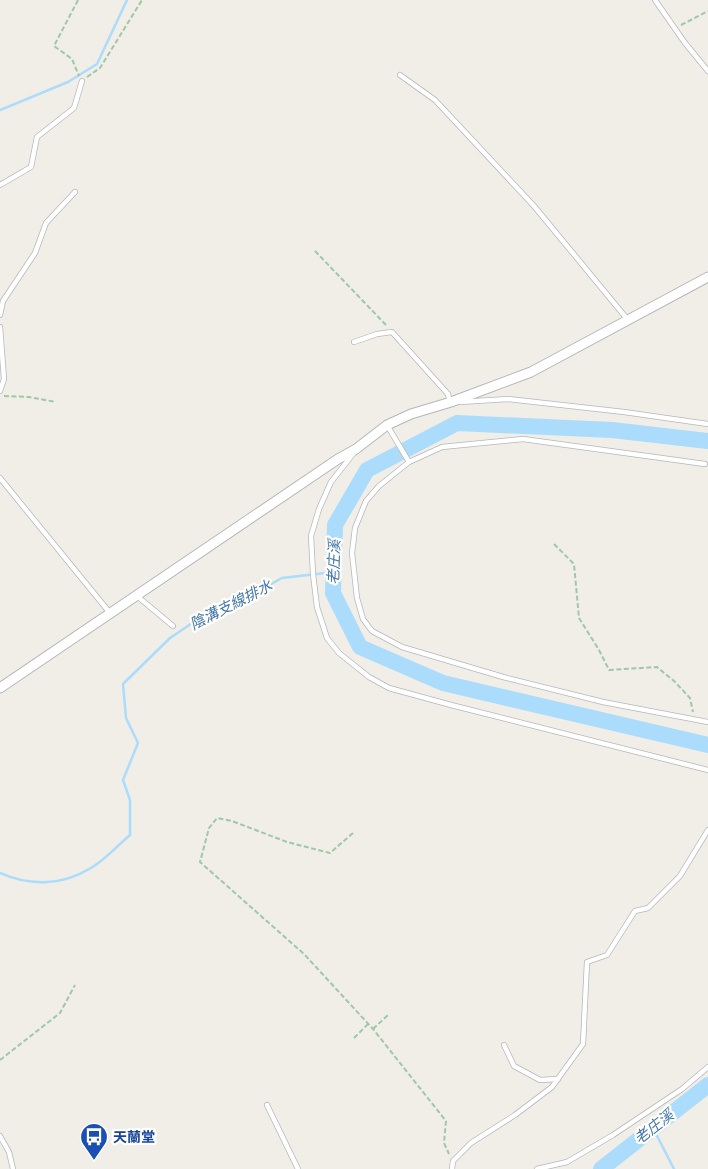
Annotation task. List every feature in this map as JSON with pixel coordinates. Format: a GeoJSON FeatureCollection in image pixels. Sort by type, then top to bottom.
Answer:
{"type":"FeatureCollection","features":[{"type":"Feature","properties":{"kind":"street"},"geometry":{"type":"LineString","coordinates":[[0,688],[338,459],[356,449],[387,425],[411,414],[451,402],[531,372],[708,277]]}},
{"type":"Feature","properties":{"kind":"lane"},"geometry":{"type":"LineString","coordinates":[[656,0],[708,71]]}},
{"type":"Feature","properties":{"kind":"lane"},"geometry":{"type":"LineString","coordinates":[[400,74],[435,100],[528,199],[628,320]]}},
{"type":"Feature","properties":{"kind":"lane"},"geometry":{"type":"LineString","coordinates":[[0,184],[31,167],[37,137],[74,108],[82,81]]}},
{"type":"Feature","properties":{"kind":"lane"},"geometry":{"type":"LineString","coordinates":[[0,315],[3,301],[35,253],[46,223],[75,192]]}},
{"type":"Feature","properties":{"kind":"lane"},"geometry":{"type":"LineString","coordinates":[[0,327],[4,380],[0,391]]}},
{"type":"Feature","properties":{"kind":"lane"},"geometry":{"type":"LineString","coordinates":[[354,342],[377,334],[392,332],[448,394],[451,402],[508,399],[708,424]]}},
{"type":"Feature","properties":{"kind":"lane"},"geometry":{"type":"LineString","coordinates":[[387,425],[409,462]]}},
{"type":"Feature","properties":{"kind":"lane"},"geometry":{"type":"LineString","coordinates":[[705,464],[523,439],[442,447],[409,462],[379,486],[366,501],[354,528],[352,553],[356,598],[363,620],[372,631],[402,647],[504,677],[603,702],[708,722]]}},
{"type":"Feature","properties":{"kind":"lane"},"geometry":{"type":"LineString","coordinates":[[356,449],[331,482],[319,509],[311,536],[317,607],[327,638],[339,653],[369,678],[389,688],[451,706],[708,770]]}},
{"type":"Feature","properties":{"kind":"lane"},"geometry":{"type":"LineString","coordinates":[[0,478],[110,613]]}},
{"type":"Feature","properties":{"kind":"lane"},"geometry":{"type":"LineString","coordinates":[[137,596],[173,626]]}},
{"type":"Feature","properties":{"kind":"lane"},"geometry":{"type":"LineString","coordinates":[[452,1169],[453,1161],[471,1143],[515,1115],[552,1087],[558,1080],[583,1044],[587,962],[607,954],[636,911],[648,908],[680,876],[708,830]]}},
{"type":"Feature","properties":{"kind":"lane"},"geometry":{"type":"LineString","coordinates":[[504,1045],[514,1066],[540,1080],[558,1080]]}},
{"type":"Feature","properties":{"kind":"lane"},"geometry":{"type":"LineString","coordinates":[[537,1169],[567,1162],[613,1135],[682,1089],[708,1066]]}},
{"type":"Feature","properties":{"kind":"lane"},"geometry":{"type":"LineString","coordinates":[[267,1106],[298,1169]]}},
{"type":"Feature","properties":{"kind":"lane"},"geometry":{"type":"LineString","coordinates":[[0,1136],[9,1152],[12,1169]]}},
{"type":"Feature","properties":{"kind":"path"},"geometry":{"type":"LineString","coordinates":[[78,0],[54,46],[72,59],[82,81],[100,68],[142,0]]}},
{"type":"Feature","properties":{"kind":"path"},"geometry":{"type":"LineString","coordinates":[[675,28],[708,11]]}},
{"type":"Feature","properties":{"kind":"path"},"geometry":{"type":"LineString","coordinates":[[315,251],[392,332]]}},
{"type":"Feature","properties":{"kind":"path"},"geometry":{"type":"LineString","coordinates":[[0,395],[29,397],[56,402]]}},
{"type":"Feature","properties":{"kind":"path"},"geometry":{"type":"LineString","coordinates":[[554,544],[574,564],[579,618],[600,650],[609,670],[657,668],[674,681],[690,698],[695,720]]}},
{"type":"Feature","properties":{"kind":"path"},"geometry":{"type":"LineString","coordinates":[[353,833],[330,853],[287,842],[232,821],[217,818],[209,828],[200,862],[304,954],[373,1029],[446,1121],[444,1143],[453,1161]]}},
{"type":"Feature","properties":{"kind":"path"},"geometry":{"type":"LineString","coordinates":[[0,1060],[60,1013],[75,985]]}},
{"type":"Feature","properties":{"kind":"path"},"geometry":{"type":"LineString","coordinates":[[373,1029],[388,1015]]}},
{"type":"Feature","properties":{"kind":"path"},"geometry":{"type":"LineString","coordinates":[[354,1038],[368,1024]]}},
{"type":"Feature","properties":{"kind":"waterway"},"geometry":{"type":"LineString","coordinates":[[0,110],[68,82],[97,64],[127,0]]}},
{"type":"Feature","properties":{"kind":"waterway","name":"老庄溪"},"geometry":{"type":"LineString","coordinates":[[708,441],[612,430],[457,423],[367,470],[335,525],[333,593],[360,647],[443,683],[708,745]]}},
{"type":"Feature","properties":{"kind":"waterway","name":"陰溝支線排水"},"geometry":{"type":"LineString","coordinates":[[0,873],[34,882],[67,879],[95,866],[130,835],[130,800],[123,780],[138,743],[126,718],[123,684],[170,638],[207,613],[244,599],[282,578],[334,572]]}},
{"type":"Feature","properties":{"kind":"waterway","name":"老庄溪"},"geometry":{"type":"LineString","coordinates":[[601,1169],[708,1085]]}},
{"type":"Feature","properties":{"kind":"waterway"},"geometry":{"type":"LineString","coordinates":[[653,1128],[674,1169]]}},
{"type":"Feature","properties":{"kind":"place","name":"天蘭堂"},"geometry":{"type":"Point","coordinates":[94,1161]}}]}
